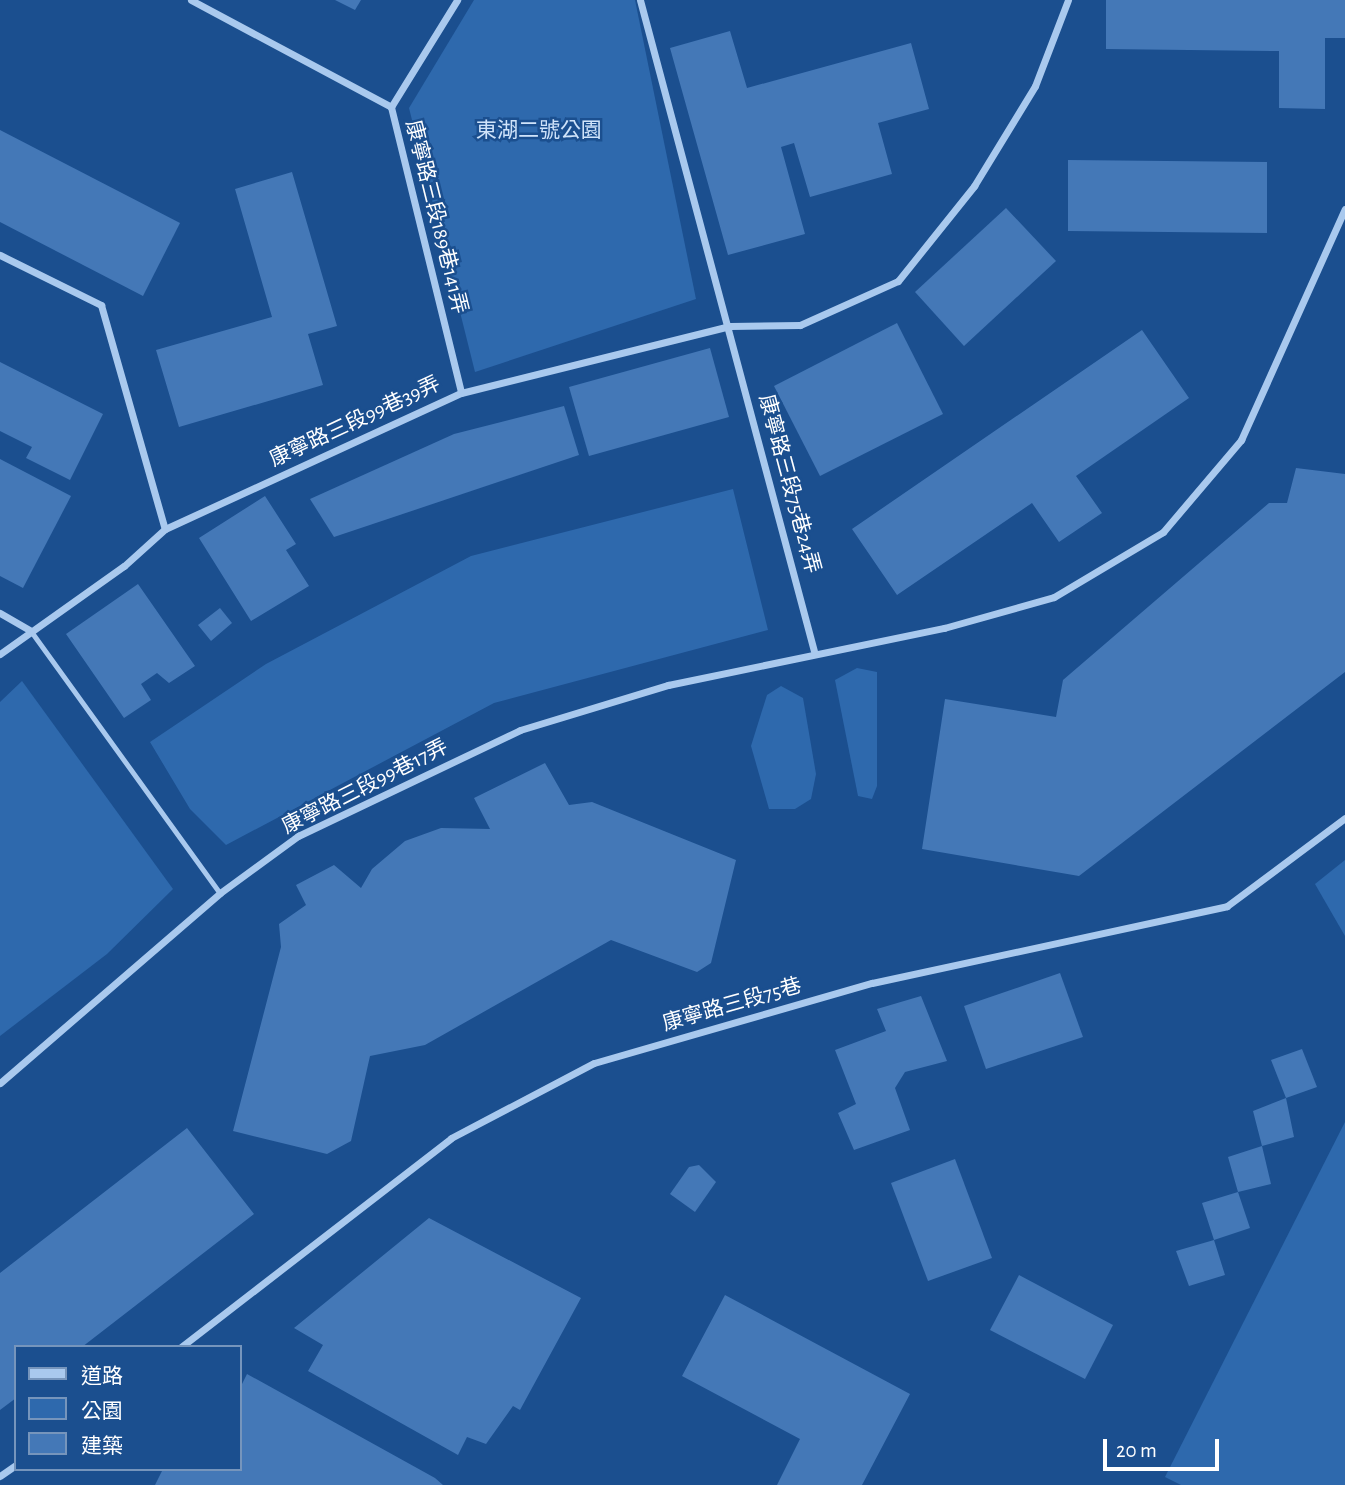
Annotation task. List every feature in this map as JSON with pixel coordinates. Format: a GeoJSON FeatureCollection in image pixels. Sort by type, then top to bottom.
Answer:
{"type":"FeatureCollection","features":[{"type":"Feature","properties":{"kind":"street","name":"康寧路三段189巷141弄"},"geometry":{"type":"LineString","coordinates":[[191,0],[391,107],[461,393]]}},
{"type":"Feature","properties":{"kind":"street"},"geometry":{"type":"LineString","coordinates":[[391,107],[457,0]]}},
{"type":"Feature","properties":{"kind":"street"},"geometry":{"type":"LineString","coordinates":[[640,0],[730,327]]}},
{"type":"Feature","properties":{"kind":"street","name":"康寧路三段99巷39弄"},"geometry":{"type":"LineString","coordinates":[[0,654],[30,629],[124,566],[165,529],[461,393],[730,327],[800,325],[898,281],[974,186],[1035,86],[1068,0]]}},
{"type":"Feature","properties":{"kind":"street","name":"康寧路三段99巷17弄"},"geometry":{"type":"LineString","coordinates":[[0,1083],[220,893],[298,836],[520,730],[814,651],[944,628],[1054,597],[1163,532],[1241,440],[1345,209]]}},
{"type":"Feature","properties":{"kind":"street"},"geometry":{"type":"LineString","coordinates":[[0,255],[101,305],[165,529]]}},
{"type":"Feature","properties":{"kind":"street","name":"康寧路三段75巷24弄"},"geometry":{"type":"LineString","coordinates":[[730,327],[814,651]]}},
{"type":"Feature","properties":{"kind":"street"},"geometry":{"type":"LineString","coordinates":[[0,613],[30,629]]}},
{"type":"Feature","properties":{"kind":"street","name":"康寧路三段75巷"},"geometry":{"type":"LineString","coordinates":[[184,1345],[451,1138],[594,1063],[872,983],[1227,906],[1345,818]]}},
{"type":"Feature","properties":{"kind":"lane"},"geometry":{"type":"LineString","coordinates":[[30,629],[220,893]]}},
{"type":"Feature","properties":{"kind":"green space","name":"東湖二號公園"},"geometry":{"type":"Polygon","coordinates":[[[474,0],[635,0],[696,299],[475,372],[409,108],[474,0]]]}},
{"type":"Feature","properties":{"kind":"green space"},"geometry":{"type":"Polygon","coordinates":[[[733,489],[768,630],[494,703],[226,845],[190,809],[150,742],[266,664],[471,556],[733,489]]]}},
{"type":"Feature","properties":{"kind":"green space"},"geometry":{"type":"Polygon","coordinates":[[[857,668],[877,672],[877,786],[872,799],[858,796],[835,680],[857,668]]]}},
{"type":"Feature","properties":{"kind":"green space"},"geometry":{"type":"Polygon","coordinates":[[[22,681],[173,889],[107,954],[0,1036],[0,702],[22,681]]]}},
{"type":"Feature","properties":{"kind":"green space"},"geometry":{"type":"Polygon","coordinates":[[[781,686],[803,698],[816,774],[811,799],[795,809],[769,809],[751,746],[767,695],[781,686]]]}},
{"type":"Feature","properties":{"kind":"green space"},"geometry":{"type":"Polygon","coordinates":[[[1345,860],[1345,936],[1315,884],[1345,860]]]}},
{"type":"Feature","properties":{"kind":"green space"},"geometry":{"type":"Polygon","coordinates":[[[1345,1122],[1345,1485],[1181,1485],[1165,1477],[1345,1122]]]}},
{"type":"Feature","properties":{"kind":"building"},"geometry":{"type":"Polygon","coordinates":[[[335,0],[361,0],[355,10],[335,0]]]}},
{"type":"Feature","properties":{"kind":"building"},"geometry":{"type":"Polygon","coordinates":[[[1106,0],[1345,0],[1345,38],[1325,38],[1325,109],[1279,108],[1279,51],[1106,49],[1106,0]]]}},
{"type":"Feature","properties":{"kind":"building"},"geometry":{"type":"Polygon","coordinates":[[[730,31],[747,88],[911,43],[929,109],[878,123],[892,174],[810,197],[794,143],[781,147],[805,234],[728,255],[670,48],[730,31]]]}},
{"type":"Feature","properties":{"kind":"building"},"geometry":{"type":"Polygon","coordinates":[[[0,130],[180,223],[143,296],[0,222],[0,130]]]}},
{"type":"Feature","properties":{"kind":"building"},"geometry":{"type":"Polygon","coordinates":[[[1068,160],[1267,162],[1267,233],[1068,231],[1068,160]]]}},
{"type":"Feature","properties":{"kind":"building"},"geometry":{"type":"Polygon","coordinates":[[[292,172],[337,326],[308,334],[323,385],[179,427],[156,350],[272,317],[235,189],[292,172]]]}},
{"type":"Feature","properties":{"kind":"building"},"geometry":{"type":"Polygon","coordinates":[[[1006,208],[1056,261],[964,346],[915,292],[1006,208]]]}},
{"type":"Feature","properties":{"kind":"building"},"geometry":{"type":"Polygon","coordinates":[[[897,323],[943,414],[820,476],[774,386],[897,323]]]}},
{"type":"Feature","properties":{"kind":"building"},"geometry":{"type":"Polygon","coordinates":[[[1142,330],[1189,398],[1076,476],[1102,513],[1059,542],[1032,503],[897,595],[852,529],[1142,330]]]}},
{"type":"Feature","properties":{"kind":"building"},"geometry":{"type":"Polygon","coordinates":[[[710,348],[729,417],[589,456],[569,387],[710,348]]]}},
{"type":"Feature","properties":{"kind":"building"},"geometry":{"type":"Polygon","coordinates":[[[0,362],[103,414],[70,480],[26,458],[32,447],[0,431],[0,362]]]}},
{"type":"Feature","properties":{"kind":"building"},"geometry":{"type":"Polygon","coordinates":[[[564,406],[579,455],[334,537],[310,499],[454,434],[564,406]]]}},
{"type":"Feature","properties":{"kind":"building"},"geometry":{"type":"Polygon","coordinates":[[[0,459],[71,496],[23,588],[0,576],[0,459]]]}},
{"type":"Feature","properties":{"kind":"building"},"geometry":{"type":"Polygon","coordinates":[[[1296,468],[1345,474],[1345,672],[1079,876],[922,849],[945,699],[1056,717],[1063,680],[1269,503],[1287,503],[1296,468]]]}},
{"type":"Feature","properties":{"kind":"building"},"geometry":{"type":"Polygon","coordinates":[[[265,496],[296,544],[286,550],[309,586],[251,621],[199,538],[265,496]]]}},
{"type":"Feature","properties":{"kind":"building"},"geometry":{"type":"Polygon","coordinates":[[[138,584],[195,666],[169,683],[157,673],[141,684],[151,700],[124,718],[66,634],[138,584]]]}},
{"type":"Feature","properties":{"kind":"building"},"geometry":{"type":"Polygon","coordinates":[[[220,608],[232,623],[211,641],[198,625],[220,608]]]}},
{"type":"Feature","properties":{"kind":"building"},"geometry":{"type":"Polygon","coordinates":[[[545,763],[569,805],[592,802],[736,860],[711,963],[697,972],[611,940],[425,1045],[370,1056],[351,1141],[327,1154],[233,1131],[281,947],[279,924],[306,905],[296,885],[334,865],[361,888],[372,869],[405,841],[441,828],[490,829],[474,798],[545,763]]]}},
{"type":"Feature","properties":{"kind":"building"},"geometry":{"type":"Polygon","coordinates":[[[1060,973],[1083,1037],[986,1069],[964,1006],[1060,973]]]}},
{"type":"Feature","properties":{"kind":"building"},"geometry":{"type":"Polygon","coordinates":[[[921,996],[947,1061],[905,1072],[895,1088],[910,1130],[854,1150],[838,1113],[856,1104],[835,1050],[886,1031],[877,1009],[921,996]]]}},
{"type":"Feature","properties":{"kind":"building"},"geometry":{"type":"Polygon","coordinates":[[[1302,1049],[1317,1087],[1286,1098],[1271,1060],[1302,1049]]]}},
{"type":"Feature","properties":{"kind":"building"},"geometry":{"type":"Polygon","coordinates":[[[1286,1098],[1294,1137],[1262,1146],[1253,1111],[1286,1098]]]}},
{"type":"Feature","properties":{"kind":"building"},"geometry":{"type":"Polygon","coordinates":[[[187,1128],[254,1214],[85,1345],[14,1345],[14,1400],[0,1410],[0,1273],[187,1128]]]}},
{"type":"Feature","properties":{"kind":"building"},"geometry":{"type":"Polygon","coordinates":[[[1262,1146],[1271,1184],[1238,1192],[1228,1157],[1262,1146]]]}},
{"type":"Feature","properties":{"kind":"building"},"geometry":{"type":"Polygon","coordinates":[[[955,1159],[992,1258],[928,1281],[891,1183],[955,1159]]]}},
{"type":"Feature","properties":{"kind":"building"},"geometry":{"type":"Polygon","coordinates":[[[699,1165],[716,1182],[695,1212],[670,1194],[689,1167],[699,1165]]]}},
{"type":"Feature","properties":{"kind":"building"},"geometry":{"type":"Polygon","coordinates":[[[1238,1192],[1250,1228],[1214,1240],[1202,1203],[1238,1192]]]}},
{"type":"Feature","properties":{"kind":"building"},"geometry":{"type":"Polygon","coordinates":[[[429,1218],[581,1298],[520,1410],[513,1406],[486,1444],[467,1437],[458,1455],[308,1371],[323,1345],[294,1328],[429,1218]]]}},
{"type":"Feature","properties":{"kind":"building"},"geometry":{"type":"Polygon","coordinates":[[[1214,1240],[1225,1275],[1189,1286],[1176,1251],[1214,1240]]]}},
{"type":"Feature","properties":{"kind":"building"},"geometry":{"type":"Polygon","coordinates":[[[1019,1275],[1113,1325],[1085,1379],[990,1330],[1019,1275]]]}},
{"type":"Feature","properties":{"kind":"building"},"geometry":{"type":"Polygon","coordinates":[[[725,1295],[910,1394],[862,1485],[777,1485],[800,1439],[682,1376],[725,1295]]]}},
{"type":"Feature","properties":{"kind":"building"},"geometry":{"type":"Polygon","coordinates":[[[247,1374],[435,1478],[443,1485],[155,1485],[162,1471],[242,1471],[242,1384],[247,1374]]]}}]}
